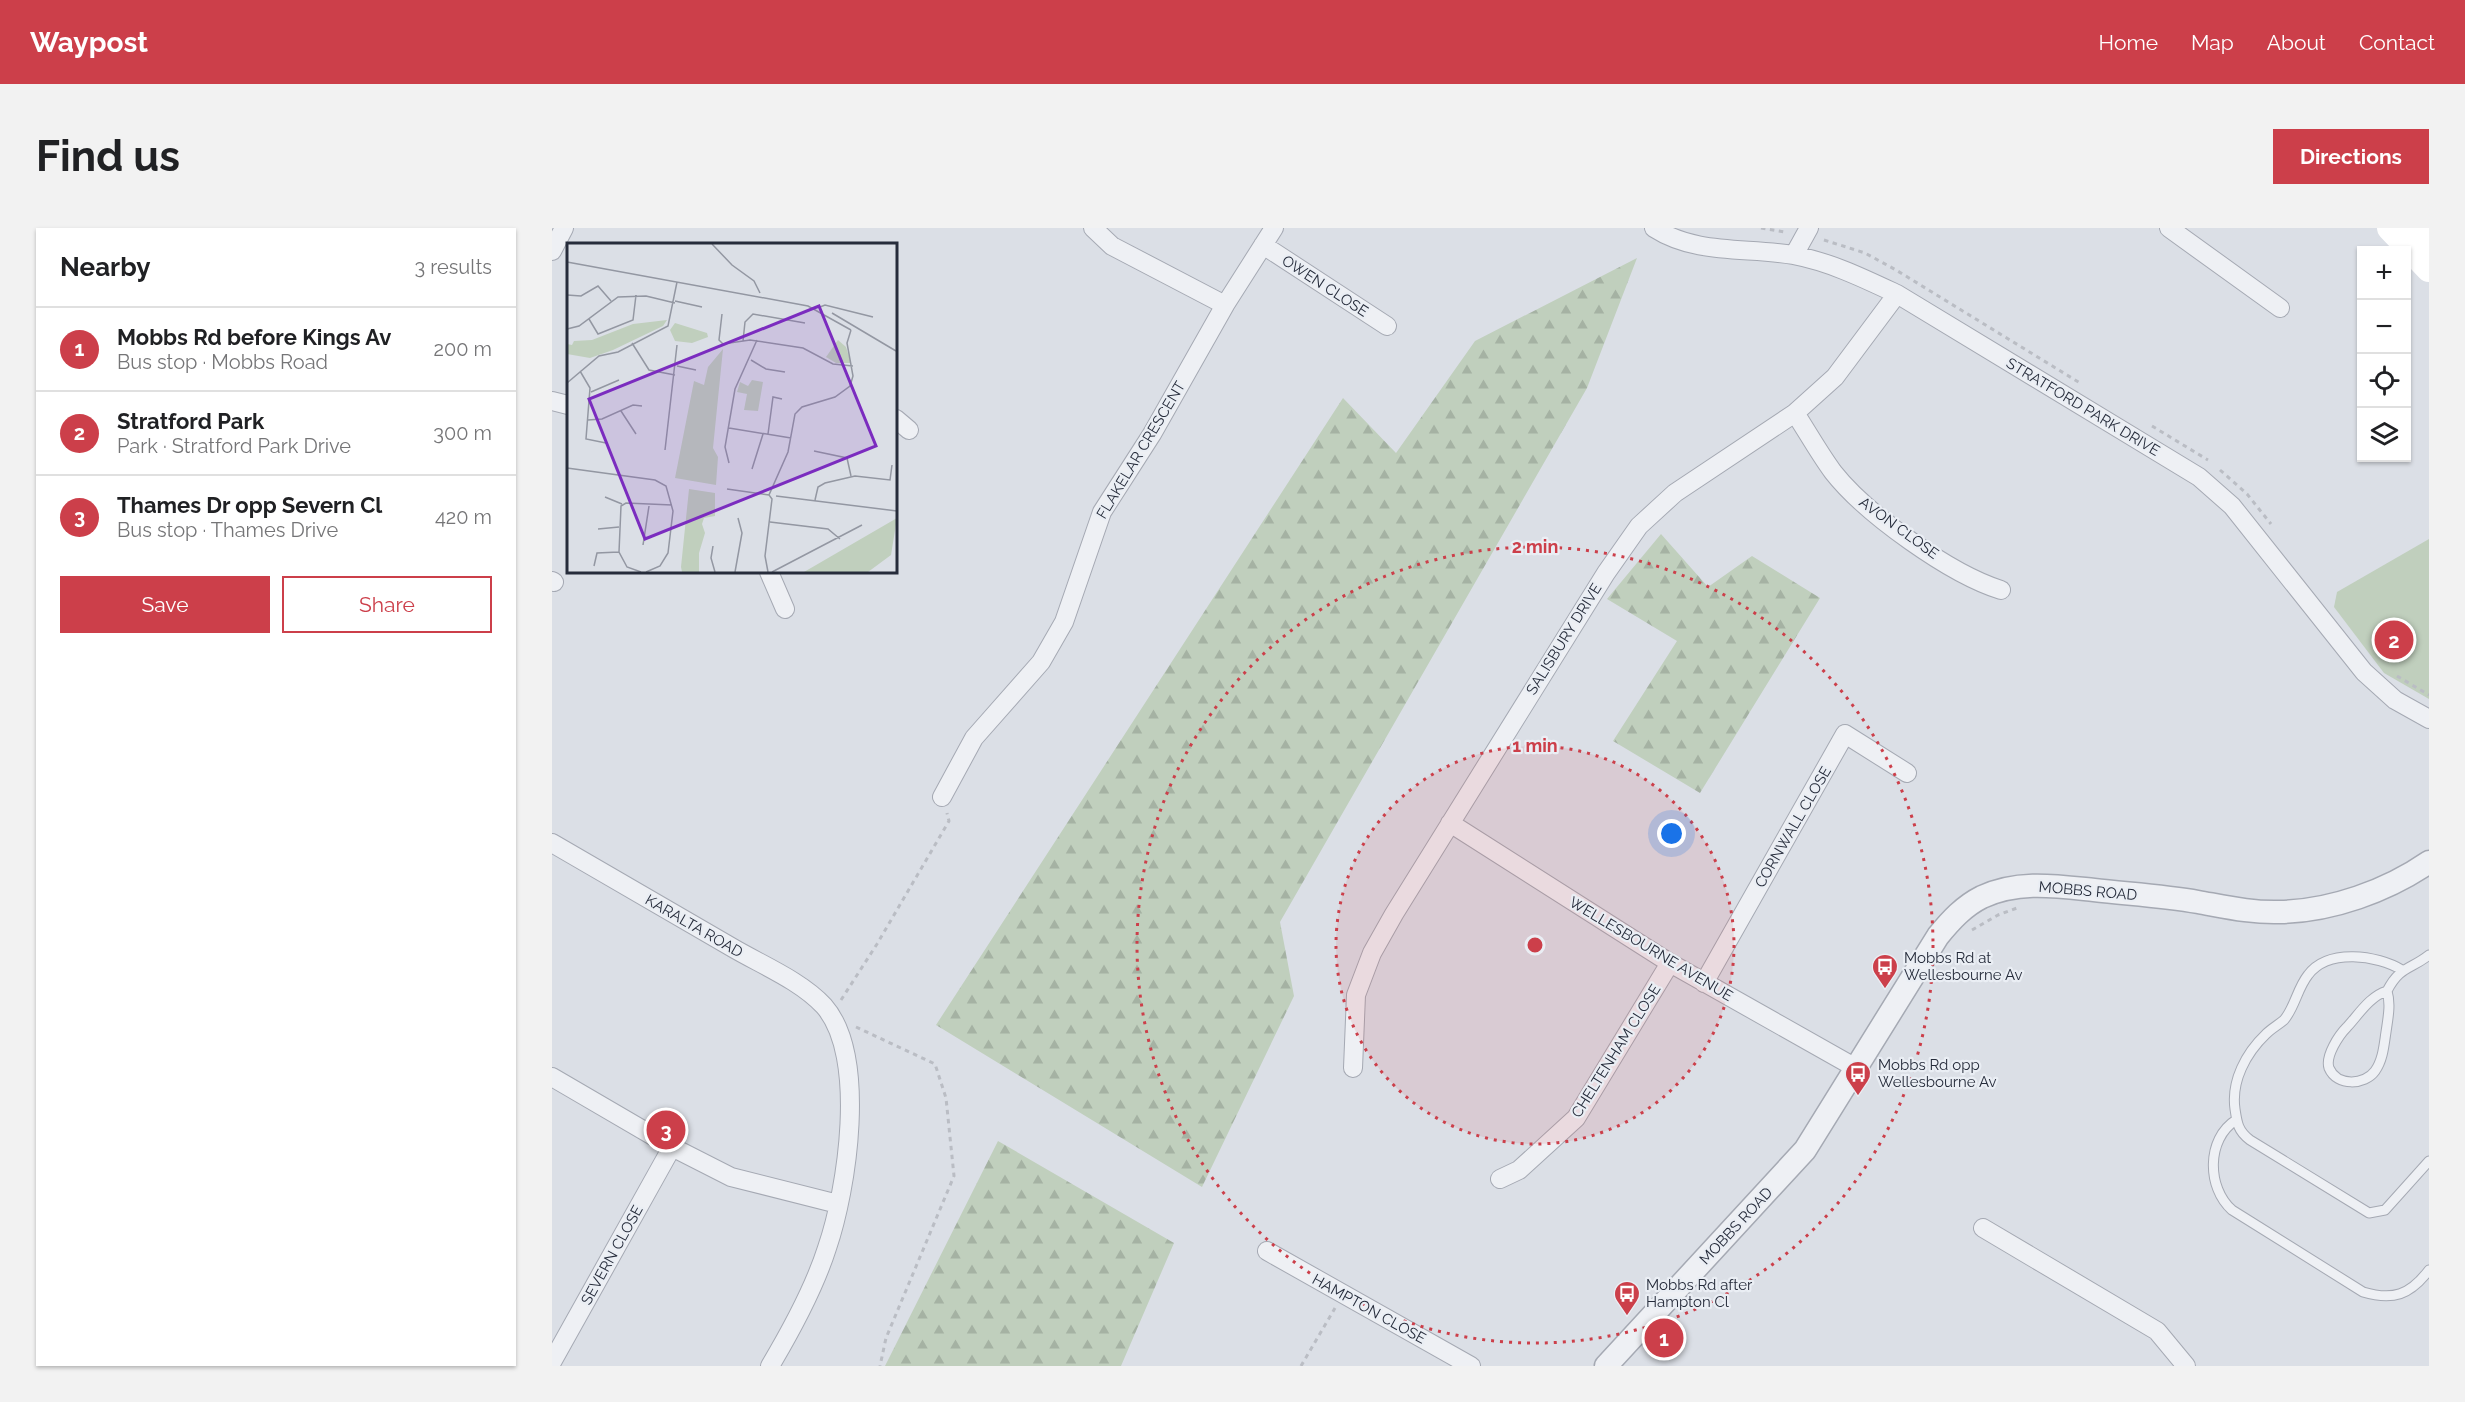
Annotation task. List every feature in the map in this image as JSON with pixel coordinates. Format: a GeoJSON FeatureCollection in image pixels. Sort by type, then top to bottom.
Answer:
{"type":"FeatureCollection","features":[{"type":"Feature","properties":{"kind":"main road"},"geometry":{"type":"LineString","coordinates":[[2390,228],[2429,269]]}},
{"type":"Feature","properties":{"kind":"street"},"geometry":{"type":"LineString","coordinates":[[552,252],[564,228]]}},
{"type":"Feature","properties":{"kind":"street"},"geometry":{"type":"LineString","coordinates":[[1093,228],[1112,246],[1225,305]]}},
{"type":"Feature","properties":{"kind":"street","name":"FLAKELAR CRESCENT"},"geometry":{"type":"LineString","coordinates":[[942,796],[974,738],[1041,662],[1064,622],[1102,512],[1152,434],[1225,305],[1274,228]]}},
{"type":"Feature","properties":{"kind":"street","name":"STRATFORD PARK DRIVE"},"geometry":{"type":"LineString","coordinates":[[1654,228],[1677,240],[1710,249],[1794,255],[1847,270],[1897,294],[2199,477],[2232,507],[2364,672],[2395,700],[2429,718]]}},
{"type":"Feature","properties":{"kind":"street"},"geometry":{"type":"LineString","coordinates":[[1794,255],[1809,228]]}},
{"type":"Feature","properties":{"kind":"street"},"geometry":{"type":"LineString","coordinates":[[2169,228],[2280,308]]}},
{"type":"Feature","properties":{"kind":"street","name":"OWEN CLOSE"},"geometry":{"type":"LineString","coordinates":[[1263,245],[1387,326]]}},
{"type":"Feature","properties":{"kind":"street","name":"SALISBURY DRIVE"},"geometry":{"type":"LineString","coordinates":[[1353,1068],[1356,995],[1372,953],[1606,573],[1639,526],[1675,494],[1795,413],[1835,377],[1897,294]]}},
{"type":"Feature","properties":{"kind":"street"},"geometry":{"type":"LineString","coordinates":[[552,401],[567,405]]}},
{"type":"Feature","properties":{"kind":"street","name":"AVON CLOSE"},"geometry":{"type":"LineString","coordinates":[[1795,413],[1833,471],[1878,517],[1979,584],[2001,590]]}},
{"type":"Feature","properties":{"kind":"street"},"geometry":{"type":"LineString","coordinates":[[769,573],[785,609]]}},
{"type":"Feature","properties":{"kind":"street","name":"CORNWALL CLOSE"},"geometry":{"type":"LineString","coordinates":[[1704,982],[1845,734],[1907,773]]}},
{"type":"Feature","properties":{"kind":"street","name":"WELLESBOURNE AVENUE"},"geometry":{"type":"LineString","coordinates":[[1450,823],[1670,963],[1856,1068]]}},
{"type":"Feature","properties":{"kind":"street","name":"KARALTA ROAD"},"geometry":{"type":"LineString","coordinates":[[552,843],[786,978],[812,996],[831,1016]]}},
{"type":"Feature","properties":{"kind":"street","name":"MOBBS ROAD"},"geometry":{"type":"LineString","coordinates":[[1606,1366],[1795,1163],[1814,1137],[1938,936],[1952,918],[1967,906],[1983,897],[2026,885],[2055,886],[2198,902],[2223,908],[2282,912],[2331,905],[2361,896],[2396,882],[2429,862]]}},
{"type":"Feature","properties":{"kind":"street","name":"CHELTENHAM CLOSE"},"geometry":{"type":"LineString","coordinates":[[1500,1179],[1519,1170],[1576,1118],[1670,963]]}},
{"type":"Feature","properties":{"kind":"street"},"geometry":{"type":"LineString","coordinates":[[770,1366],[819,1272],[838,1204],[850,1136],[850,1086],[846,1057],[831,1016]]}},
{"type":"Feature","properties":{"kind":"street"},"geometry":{"type":"LineString","coordinates":[[552,1077],[672,1147],[731,1177],[838,1204]]}},
{"type":"Feature","properties":{"kind":"street","name":"SEVERN CLOSE"},"geometry":{"type":"LineString","coordinates":[[552,1362],[672,1147]]}},
{"type":"Feature","properties":{"kind":"street"},"geometry":{"type":"LineString","coordinates":[[1983,1228],[2157,1331],[2186,1366]]}},
{"type":"Feature","properties":{"kind":"street","name":"HAMPTON CLOSE"},"geometry":{"type":"LineString","coordinates":[[1267,1251],[1471,1366]]}},
{"type":"Feature","properties":{"kind":"lane"},"geometry":{"type":"LineString","coordinates":[[2387,991],[2390,1000],[2383,1052],[2376,1070],[2364,1082],[2356,1083],[2337,1077],[2330,1069],[2329,1062],[2342,1032],[2377,994],[2387,991],[2394,978],[2402,970],[2429,955]]}},
{"type":"Feature","properties":{"kind":"lane"},"geometry":{"type":"LineString","coordinates":[[2402,970],[2379,959],[2342,958],[2318,965],[2309,973],[2284,1020],[2265,1034],[2242,1066],[2235,1089],[2236,1120],[2240,1132],[2250,1140],[2369,1213],[2385,1210],[2429,1161]]}},
{"type":"Feature","properties":{"kind":"lane"},"geometry":{"type":"LineString","coordinates":[[2236,1120],[2223,1132],[2213,1164],[2213,1177],[2218,1192],[2223,1202],[2232,1210],[2363,1292],[2376,1296],[2398,1295],[2409,1291],[2429,1270]]}},
{"type":"Feature","properties":{"kind":"path"},"geometry":{"type":"LineString","coordinates":[[1761,228],[1785,232]]}},
{"type":"Feature","properties":{"kind":"path"},"geometry":{"type":"LineString","coordinates":[[880,1366],[886,1338],[954,1176],[946,1098],[935,1064],[831,1016],[877,944],[949,821],[942,796]]}},
{"type":"Feature","properties":{"kind":"path"},"geometry":{"type":"LineString","coordinates":[[1972,930],[1998,915],[2020,907]]}},
{"type":"Feature","properties":{"kind":"path"},"geometry":{"type":"LineString","coordinates":[[1301,1366],[1343,1294]]}},
{"type":"Feature","properties":{"kind":"green space"},"geometry":{"type":"Polygon","coordinates":[[[1637,258],[1587,388],[1280,922],[1294,996],[1202,1187],[936,1025],[1343,398],[1396,453],[1475,341],[1637,258]]]}},
{"type":"Feature","properties":{"kind":"green space"},"geometry":{"type":"Polygon","coordinates":[[[1661,534],[1708,587],[1752,556],[1820,598],[1700,793],[1613,741],[1677,641],[1607,599],[1661,534]]]}},
{"type":"Feature","properties":{"kind":"green space"},"geometry":{"type":"Polygon","coordinates":[[[2429,539],[2429,699],[2384,673],[2334,607],[2337,592],[2429,539]]]}},
{"type":"Feature","properties":{"kind":"green space"},"geometry":{"type":"Polygon","coordinates":[[[998,1141],[1174,1243],[1121,1366],[885,1366],[998,1141]]]}},
{"type":"Feature","properties":{"kind":"place","name":"Stratford Park"},"geometry":{"type":"Point","coordinates":[2394,640]}},
{"type":"Feature","properties":{"kind":"place","name":"Mobbs Rd at Wellesbourne Av"},"geometry":{"type":"Point","coordinates":[1885,990]}},
{"type":"Feature","properties":{"kind":"place","name":"Mobbs Rd opp Wellesbourne Av"},"geometry":{"type":"Point","coordinates":[1858,1097]}},
{"type":"Feature","properties":{"kind":"place","name":"Thames Dr opp Severn Cl"},"geometry":{"type":"Point","coordinates":[666,1130]}},
{"type":"Feature","properties":{"kind":"place","name":"Mobbs Rd after Hampton Cl"},"geometry":{"type":"Point","coordinates":[1627,1317]}},
{"type":"Feature","properties":{"kind":"place","name":"Mobbs Rd before Kings Av"},"geometry":{"type":"Point","coordinates":[1664,1338]}}]}
